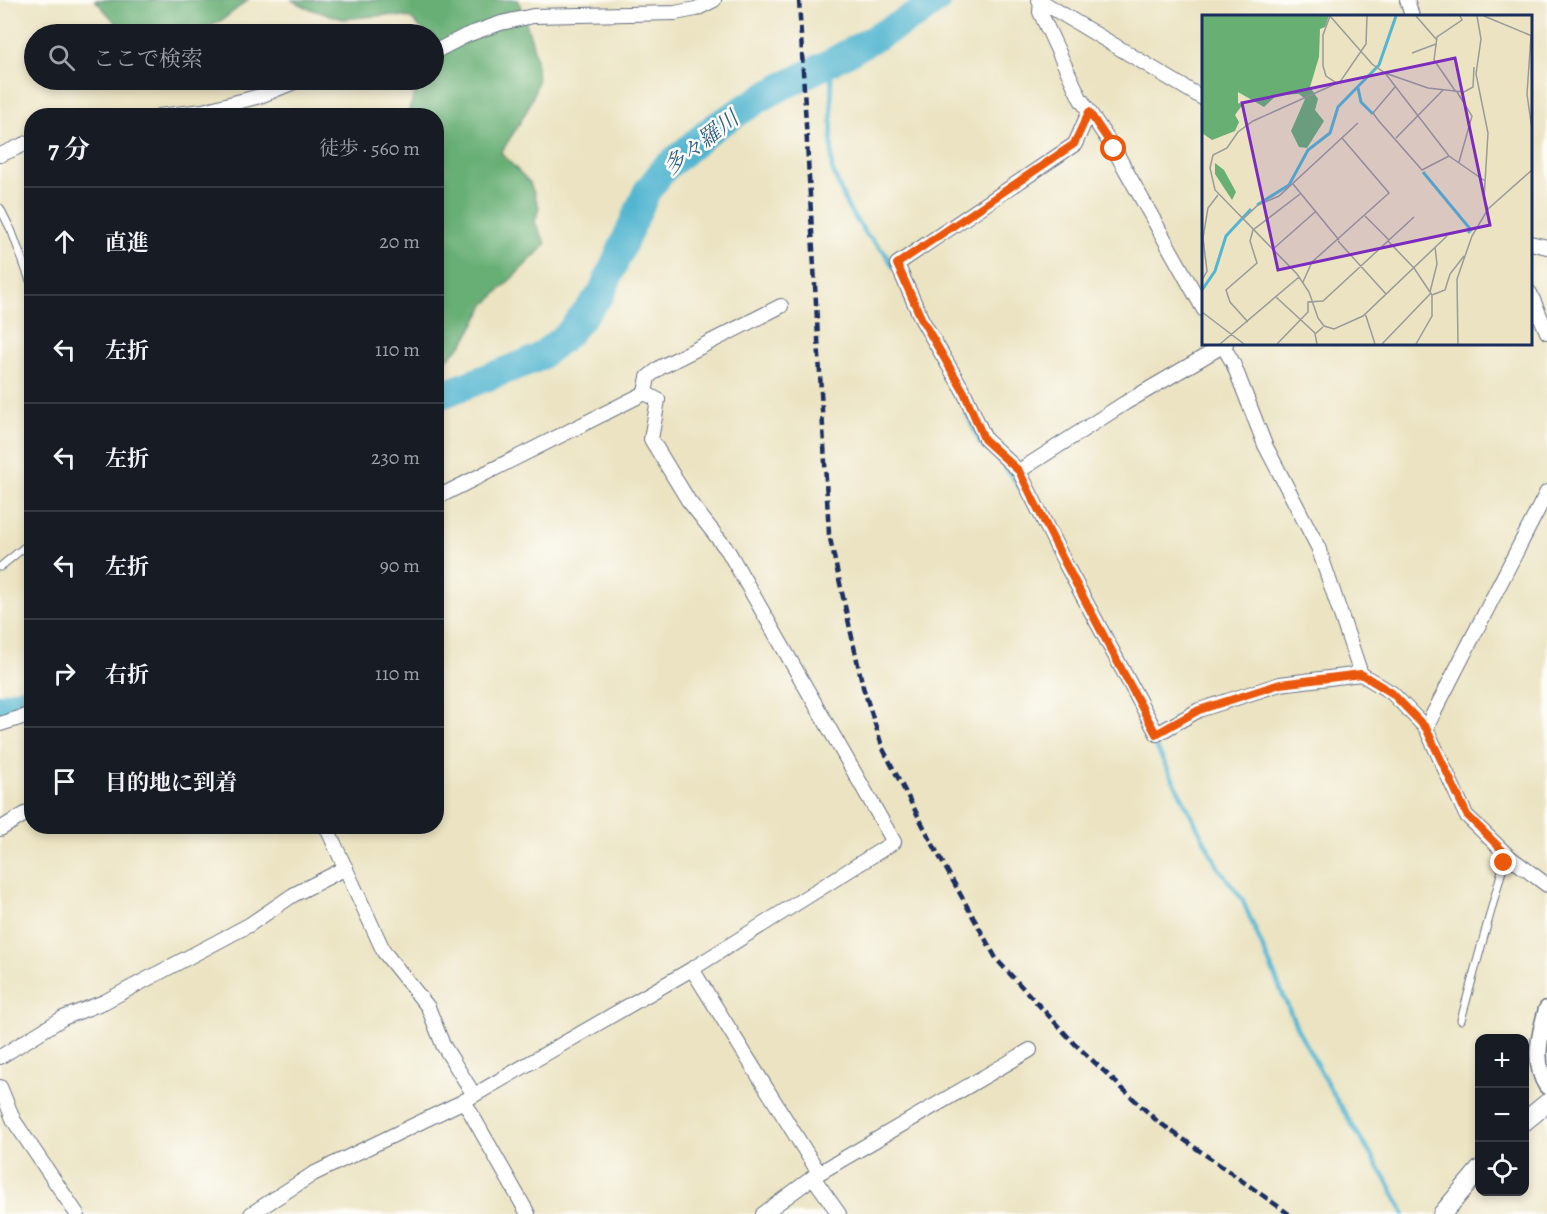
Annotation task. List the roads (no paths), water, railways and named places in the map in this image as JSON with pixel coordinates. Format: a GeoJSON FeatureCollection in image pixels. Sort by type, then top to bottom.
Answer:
{"type":"FeatureCollection","features":[{"type":"Feature","properties":{"kind":"main road"},"geometry":{"type":"LineString","coordinates":[[1529,1118],[1547,1103]]}},
{"type":"Feature","properties":{"kind":"main road"},"geometry":{"type":"LineString","coordinates":[[1442,1214],[1475,1174]]}},
{"type":"Feature","properties":{"kind":"street"},"geometry":{"type":"LineString","coordinates":[[444,47],[467,35],[533,16],[675,13],[692,4],[714,0]]}},
{"type":"Feature","properties":{"kind":"street"},"geometry":{"type":"LineString","coordinates":[[1407,0],[1412,15]]}},
{"type":"Feature","properties":{"kind":"street"},"geometry":{"type":"LineString","coordinates":[[1040,1],[1202,98]]}},
{"type":"Feature","properties":{"kind":"street"},"geometry":{"type":"LineString","coordinates":[[1040,1],[1040,12],[1080,98],[1114,149],[1202,308]]}},
{"type":"Feature","properties":{"kind":"street"},"geometry":{"type":"LineString","coordinates":[[214,108],[275,90]]}},
{"type":"Feature","properties":{"kind":"street"},"geometry":{"type":"LineString","coordinates":[[1089,112],[1074,144],[897,264],[922,320],[964,392],[984,439],[1019,471],[1156,734],[1199,710],[1280,684],[1361,674],[1392,693],[1426,728],[1467,815],[1508,856],[1547,885]]}},
{"type":"Feature","properties":{"kind":"street"},"geometry":{"type":"LineString","coordinates":[[0,156],[24,145]]}},
{"type":"Feature","properties":{"kind":"street"},"geometry":{"type":"LineString","coordinates":[[1532,243],[1547,247]]}},
{"type":"Feature","properties":{"kind":"street"},"geometry":{"type":"LineString","coordinates":[[1532,298],[1547,332]]}},
{"type":"Feature","properties":{"kind":"street"},"geometry":{"type":"LineString","coordinates":[[645,393],[648,377],[661,367],[781,306]]}},
{"type":"Feature","properties":{"kind":"street"},"geometry":{"type":"LineString","coordinates":[[1019,471],[1125,402],[1222,345]]}},
{"type":"Feature","properties":{"kind":"street"},"geometry":{"type":"LineString","coordinates":[[1224,345],[1265,445],[1318,547],[1361,674]]}},
{"type":"Feature","properties":{"kind":"street"},"geometry":{"type":"LineString","coordinates":[[444,494],[645,393]]}},
{"type":"Feature","properties":{"kind":"street"},"geometry":{"type":"LineString","coordinates":[[251,1214],[313,1174],[469,1098],[692,969],[894,842],[728,551],[688,500],[651,439],[658,400],[645,393]]}},
{"type":"Feature","properties":{"kind":"street"},"geometry":{"type":"LineString","coordinates":[[1426,728],[1547,492]]}},
{"type":"Feature","properties":{"kind":"street"},"geometry":{"type":"LineString","coordinates":[[0,723],[24,716]]}},
{"type":"Feature","properties":{"kind":"street"},"geometry":{"type":"LineString","coordinates":[[0,829],[24,815]]}},
{"type":"Feature","properties":{"kind":"street"},"geometry":{"type":"LineString","coordinates":[[330,834],[384,952],[428,1007],[443,1045],[528,1214]]}},
{"type":"Feature","properties":{"kind":"street"},"geometry":{"type":"LineString","coordinates":[[0,1057],[63,1018],[104,1002],[249,925],[293,895],[346,868]]}},
{"type":"Feature","properties":{"kind":"street"},"geometry":{"type":"LineString","coordinates":[[692,969],[839,1214]]}},
{"type":"Feature","properties":{"kind":"street"},"geometry":{"type":"LineString","coordinates":[[1547,1009],[1538,1056],[1540,1076],[1547,1086]]}},
{"type":"Feature","properties":{"kind":"street"},"geometry":{"type":"LineString","coordinates":[[763,1214],[816,1175],[1030,1050]]}},
{"type":"Feature","properties":{"kind":"street"},"geometry":{"type":"LineString","coordinates":[[0,1087],[14,1121],[76,1214]]}},
{"type":"Feature","properties":{"kind":"lane"},"geometry":{"type":"LineString","coordinates":[[0,208],[24,265]]}},
{"type":"Feature","properties":{"kind":"lane"},"geometry":{"type":"LineString","coordinates":[[0,567],[24,548]]}},
{"type":"Feature","properties":{"kind":"lane"},"geometry":{"type":"LineString","coordinates":[[1461,1020],[1504,863],[1508,856]]}},
{"type":"Feature","properties":{"kind":"waterway","name":"多々羅川"},"geometry":{"type":"LineString","coordinates":[[444,394],[538,358],[567,335],[601,294],[647,191],[665,168],[713,128],[766,95],[918,14],[937,0]]}},
{"type":"Feature","properties":{"kind":"waterway"},"geometry":{"type":"LineString","coordinates":[[831,62],[832,169],[848,208],[867,235],[885,253],[893,267]]}},
{"type":"Feature","properties":{"kind":"waterway"},"geometry":{"type":"LineString","coordinates":[[967,414],[980,444],[988,450]]}},
{"type":"Feature","properties":{"kind":"waterway"},"geometry":{"type":"LineString","coordinates":[[1001,462],[1022,491]]}},
{"type":"Feature","properties":{"kind":"waterway","name":"多々羅川"},"geometry":{"type":"LineString","coordinates":[[0,708],[24,700]]}},
{"type":"Feature","properties":{"kind":"waterway"},"geometry":{"type":"LineString","coordinates":[[1150,735],[1218,867],[1242,899],[1297,1028],[1336,1099],[1389,1184],[1404,1214]]}},
{"type":"Feature","properties":{"kind":"railway"},"geometry":{"type":"LineString","coordinates":[[799,0],[829,534],[863,687],[883,749],[997,960],[1074,1043],[1156,1120],[1289,1214]]}}]}
